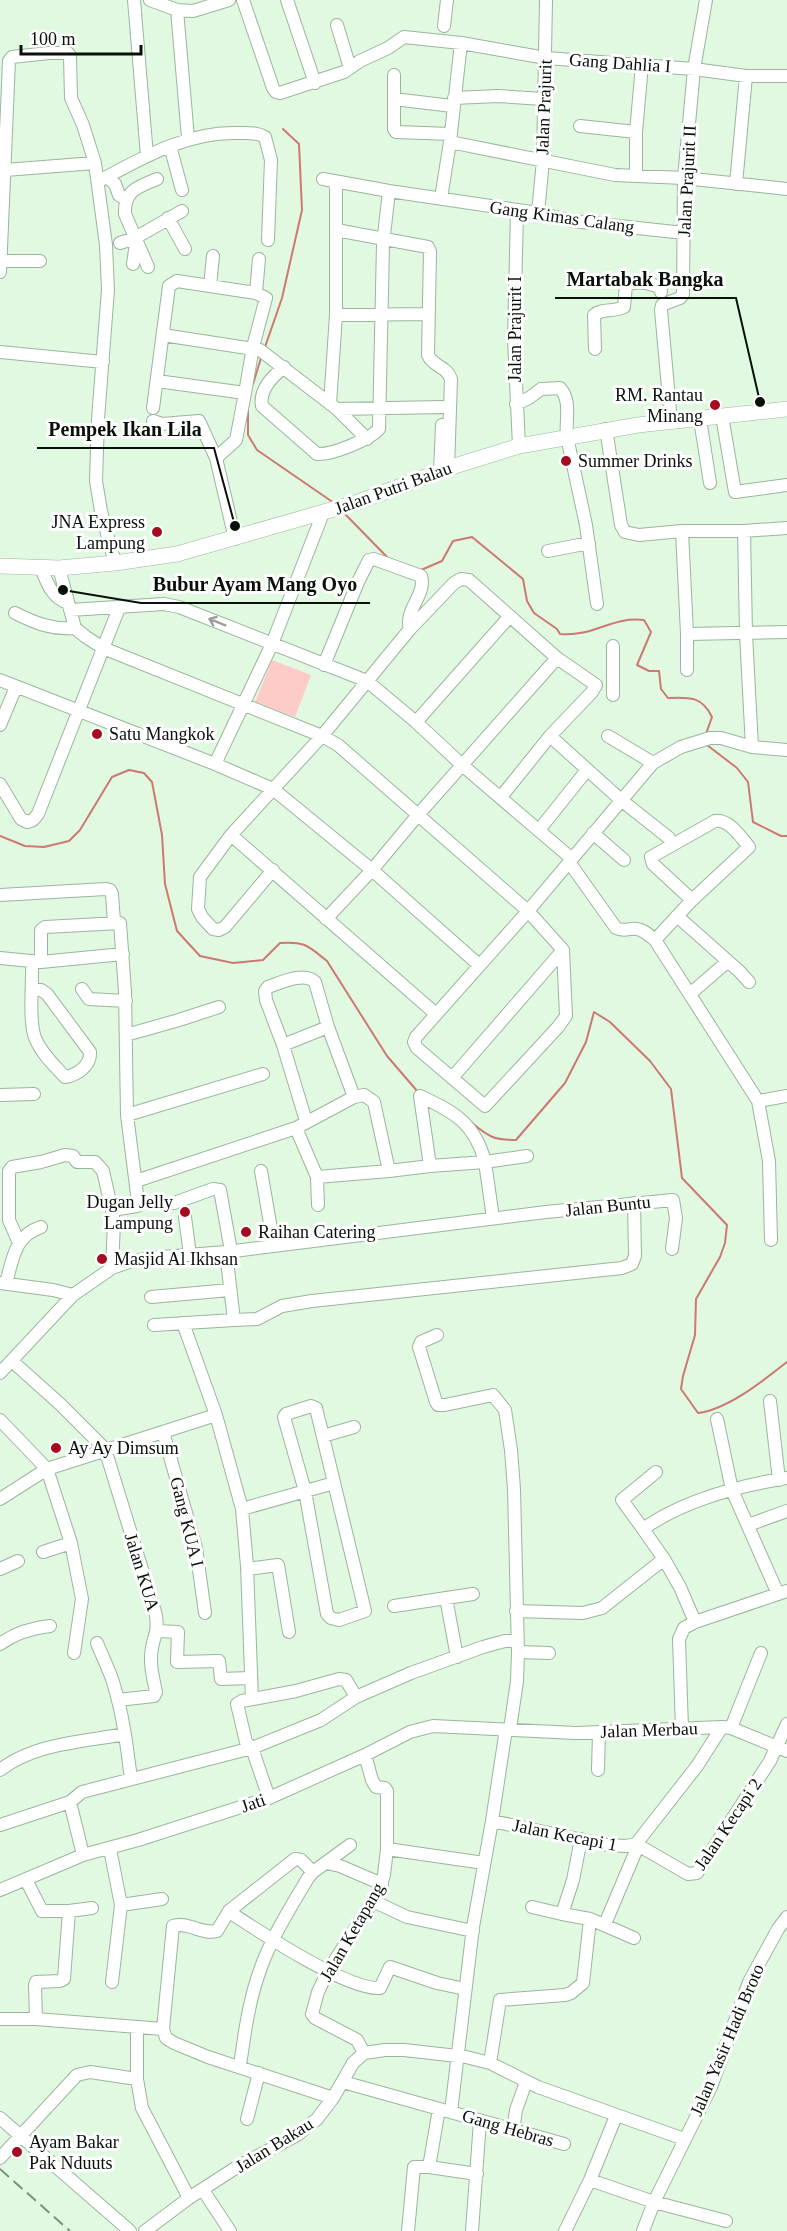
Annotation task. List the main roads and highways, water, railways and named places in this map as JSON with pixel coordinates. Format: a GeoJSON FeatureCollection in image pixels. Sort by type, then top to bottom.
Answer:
{"type":"FeatureCollection","features":[{"type":"Feature","properties":{"kind":"main road","name":"Jalan Putri Balau"},"geometry":{"type":"LineString","coordinates":[[0,566],[59,568],[115,564],[177,555],[330,511],[519,447],[606,429],[787,409]]}},
{"type":"Feature","properties":{"kind":"waterway"},"geometry":{"type":"LineString","coordinates":[[265,347],[282,298],[302,210],[299,144],[283,129]]}},
{"type":"Feature","properties":{"kind":"waterway"},"geometry":{"type":"LineString","coordinates":[[253,384],[261,358]]}},
{"type":"Feature","properties":{"kind":"waterway"},"geometry":{"type":"LineString","coordinates":[[248,407],[248,435],[257,450],[334,503]]}},
{"type":"Feature","properties":{"kind":"waterway"},"geometry":{"type":"LineString","coordinates":[[344,513],[388,558]]}},
{"type":"Feature","properties":{"kind":"waterway"},"geometry":{"type":"LineString","coordinates":[[421,570],[442,561],[453,541],[472,537],[523,579],[527,601],[534,613],[557,629],[560,634],[583,633],[622,621],[644,620],[651,632],[637,665],[649,671],[659,671],[661,689],[668,698],[689,698],[704,705],[712,717],[706,734]]}},
{"type":"Feature","properties":{"kind":"waterway"},"geometry":{"type":"LineString","coordinates":[[707,745],[737,768],[748,782],[753,822],[781,836],[787,836]]}},
{"type":"Feature","properties":{"kind":"waterway"},"geometry":{"type":"LineString","coordinates":[[0,836],[25,846],[44,847],[69,841],[80,830],[112,777],[129,770],[144,773],[152,782],[162,835],[165,884],[177,931],[200,956],[233,963],[263,960],[280,943],[295,943],[310,948],[327,961],[387,1056],[418,1092]]}},
{"type":"Feature","properties":{"kind":"waterway"},"geometry":{"type":"LineString","coordinates":[[472,1123],[492,1137],[516,1140],[565,1083],[586,1042],[594,1012],[610,1022],[650,1061],[671,1089],[682,1178],[727,1225],[725,1243],[720,1257],[696,1299],[695,1335],[681,1389],[698,1413],[733,1400],[787,1362]]}},
{"type":"Feature","properties":{"kind":"railway"},"geometry":{"type":"LineString","coordinates":[[0,2169],[70,2231]]}},
{"type":"Feature","properties":{"kind":"place","name":"Martabak Bangka"},"geometry":{"type":"Point","coordinates":[760,402]}},
{"type":"Feature","properties":{"kind":"place","name":"RM. Rantau Minang"},"geometry":{"type":"Point","coordinates":[715,405]}},
{"type":"Feature","properties":{"kind":"place","name":"Summer Drinks"},"geometry":{"type":"Point","coordinates":[566,461]}},
{"type":"Feature","properties":{"kind":"place","name":"Pempek Ikan Lila"},"geometry":{"type":"Point","coordinates":[235,526]}},
{"type":"Feature","properties":{"kind":"place","name":"JNA Express Lampung"},"geometry":{"type":"Point","coordinates":[157,532]}},
{"type":"Feature","properties":{"kind":"place","name":"Bubur Ayam Mang Oyo"},"geometry":{"type":"Point","coordinates":[63,590]}},
{"type":"Feature","properties":{"kind":"place","name":"Satu Mangkok"},"geometry":{"type":"Point","coordinates":[97,734]}},
{"type":"Feature","properties":{"kind":"place","name":"Dugan Jelly Lampung"},"geometry":{"type":"Point","coordinates":[185,1212]}},
{"type":"Feature","properties":{"kind":"place","name":"Raihan Catering"},"geometry":{"type":"Point","coordinates":[246,1232]}},
{"type":"Feature","properties":{"kind":"place","name":"Masjid Al Ikhsan"},"geometry":{"type":"Point","coordinates":[102,1259]}},
{"type":"Feature","properties":{"kind":"place","name":"Ay Ay Dimsum"},"geometry":{"type":"Point","coordinates":[56,1448]}},
{"type":"Feature","properties":{"kind":"place","name":"Ayam Bakar Pak Nduuts"},"geometry":{"type":"Point","coordinates":[17,2152]}}]}
